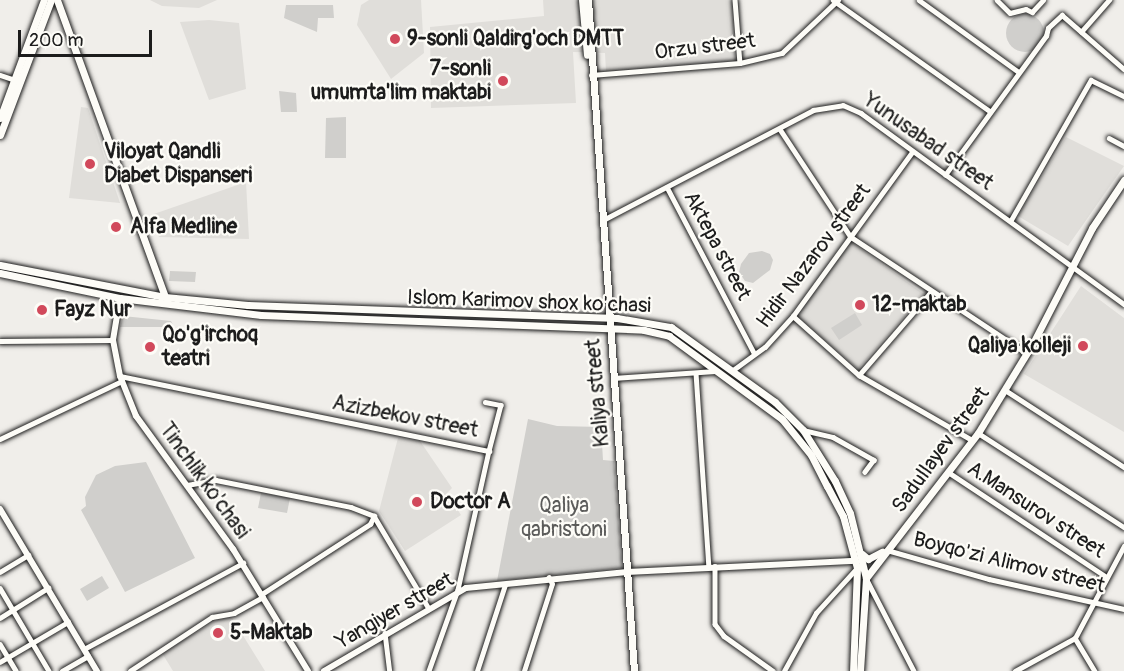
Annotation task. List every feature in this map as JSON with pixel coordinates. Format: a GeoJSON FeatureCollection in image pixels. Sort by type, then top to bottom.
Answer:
{"type":"FeatureCollection","features":[{"type":"Feature","properties":{"kind":"main road"},"geometry":{"type":"LineString","coordinates":[[0,118],[44,0]]}},
{"type":"Feature","properties":{"kind":"main road"},"geometry":{"type":"LineString","coordinates":[[0,135],[51,0]]}},
{"type":"Feature","properties":{"kind":"main road"},"geometry":{"type":"LineString","coordinates":[[57,0],[165,297]]}},
{"type":"Feature","properties":{"kind":"main road","name":"Kaliya street"},"geometry":{"type":"LineString","coordinates":[[582,0],[591,75]]}},
{"type":"Feature","properties":{"kind":"main road","name":"Kaliya street"},"geometry":{"type":"LineString","coordinates":[[588,0],[601,221],[634,671]]}},
{"type":"Feature","properties":{"kind":"main road","name":"Sadullayev street"},"geometry":{"type":"LineString","coordinates":[[866,578],[978,433],[1074,268],[1086,238],[1124,180]]}},
{"type":"Feature","properties":{"kind":"main road","name":"Islom Karimov shox ko'chasi"},"geometry":{"type":"LineString","coordinates":[[0,265],[165,297],[343,315],[609,328],[662,333],[719,371],[782,419],[810,454],[843,516],[856,564],[853,671]]}},
{"type":"Feature","properties":{"kind":"main road","name":"Islom Karimov shox ko'chasi"},"geometry":{"type":"LineString","coordinates":[[0,273],[120,298],[261,315],[648,320],[671,327],[733,370],[803,430],[816,449],[850,513],[862,554],[866,578],[860,671]]}},
{"type":"Feature","properties":{"kind":"main road"},"geometry":{"type":"LineString","coordinates":[[810,454],[816,449]]}},
{"type":"Feature","properties":{"kind":"main road"},"geometry":{"type":"LineString","coordinates":[[862,554],[873,558],[887,550]]}},
{"type":"Feature","properties":{"kind":"street"},"geometry":{"type":"LineString","coordinates":[[735,0],[740,63]]}},
{"type":"Feature","properties":{"kind":"street"},"geometry":{"type":"LineString","coordinates":[[919,0],[1019,72]]}},
{"type":"Feature","properties":{"kind":"street"},"geometry":{"type":"LineString","coordinates":[[997,0],[1010,13],[1026,9],[1032,12],[1043,0]]}},
{"type":"Feature","properties":{"kind":"street"},"geometry":{"type":"LineString","coordinates":[[1081,32],[1109,0]]}},
{"type":"Feature","properties":{"kind":"street"},"geometry":{"type":"LineString","coordinates":[[836,1],[990,111]]}},
{"type":"Feature","properties":{"kind":"street","name":"Orzu street"},"geometry":{"type":"LineString","coordinates":[[591,75],[740,63],[782,53],[836,1]]}},
{"type":"Feature","properties":{"kind":"street"},"geometry":{"type":"LineString","coordinates":[[945,175],[1046,36],[1047,28],[1062,15],[1124,69]]}},
{"type":"Feature","properties":{"kind":"street"},"geometry":{"type":"LineString","coordinates":[[0,75],[15,80]]}},
{"type":"Feature","properties":{"kind":"street"},"geometry":{"type":"LineString","coordinates":[[1011,220],[1091,80],[1124,96]]}},
{"type":"Feature","properties":{"kind":"street","name":"Yunusabad street"},"geometry":{"type":"LineString","coordinates":[[601,221],[819,107],[843,105],[861,113],[1124,304]]}},
{"type":"Feature","properties":{"kind":"street"},"geometry":{"type":"LineString","coordinates":[[780,129],[851,237],[930,293],[1026,353]]}},
{"type":"Feature","properties":{"kind":"street"},"geometry":{"type":"LineString","coordinates":[[1109,138],[1124,146]]}},
{"type":"Feature","properties":{"kind":"street","name":"Hidir Nazarov street"},"geometry":{"type":"LineString","coordinates":[[733,370],[793,316],[912,152]]}},
{"type":"Feature","properties":{"kind":"street","name":"Aktepa street"},"geometry":{"type":"LineString","coordinates":[[667,187],[754,353]]}},
{"type":"Feature","properties":{"kind":"street"},"geometry":{"type":"LineString","coordinates":[[859,375],[930,293]]}},
{"type":"Feature","properties":{"kind":"street","name":"Tinchlik ko'chasi"},"geometry":{"type":"LineString","coordinates":[[120,298],[113,340],[121,379],[136,416],[243,563],[308,671]]}},
{"type":"Feature","properties":{"kind":"street"},"geometry":{"type":"LineString","coordinates":[[793,316],[859,375],[972,440]]}},
{"type":"Feature","properties":{"kind":"street"},"geometry":{"type":"LineString","coordinates":[[0,342],[113,340]]}},
{"type":"Feature","properties":{"kind":"street"},"geometry":{"type":"LineString","coordinates":[[613,378],[719,371]]}},
{"type":"Feature","properties":{"kind":"street"},"geometry":{"type":"LineString","coordinates":[[696,373],[715,624],[724,636],[773,671]]}},
{"type":"Feature","properties":{"kind":"street"},"geometry":{"type":"LineString","coordinates":[[0,439],[121,379]]}},
{"type":"Feature","properties":{"kind":"street","name":"Azizbekov street"},"geometry":{"type":"LineString","coordinates":[[121,379],[176,387],[489,451],[458,590],[429,671]]}},
{"type":"Feature","properties":{"kind":"street"},"geometry":{"type":"LineString","coordinates":[[1005,390],[1124,467]]}},
{"type":"Feature","properties":{"kind":"street"},"geometry":{"type":"LineString","coordinates":[[485,402],[501,405],[489,451]]}},
{"type":"Feature","properties":{"kind":"street"},"geometry":{"type":"LineString","coordinates":[[803,430],[833,437],[874,460],[866,472]]}},
{"type":"Feature","properties":{"kind":"street"},"geometry":{"type":"LineString","coordinates":[[978,433],[1124,528]]}},
{"type":"Feature","properties":{"kind":"street","name":"A.Mansurov street"},"geometry":{"type":"LineString","coordinates":[[948,472],[1105,576]]}},
{"type":"Feature","properties":{"kind":"street"},"geometry":{"type":"LineString","coordinates":[[188,485],[216,480],[351,507],[374,516],[428,607]]}},
{"type":"Feature","properties":{"kind":"street"},"geometry":{"type":"LineString","coordinates":[[0,509],[97,671]]}},
{"type":"Feature","properties":{"kind":"street"},"geometry":{"type":"LineString","coordinates":[[130,671],[212,617],[234,613],[370,524],[374,516]]}},
{"type":"Feature","properties":{"kind":"street"},"geometry":{"type":"LineString","coordinates":[[1015,671],[1075,638],[1105,576],[1124,546]]}},
{"type":"Feature","properties":{"kind":"street","name":"Boyqo'zi Alimov street"},"geometry":{"type":"LineString","coordinates":[[887,550],[989,579],[1124,609]]}},
{"type":"Feature","properties":{"kind":"street"},"geometry":{"type":"LineString","coordinates":[[0,572],[27,555]]}},
{"type":"Feature","properties":{"kind":"street"},"geometry":{"type":"LineString","coordinates":[[84,649],[243,563]]}},
{"type":"Feature","properties":{"kind":"street"},"geometry":{"type":"LineString","coordinates":[[784,671],[816,613],[856,564]]}},
{"type":"Feature","properties":{"kind":"street","name":"Yangiyer street"},"geometry":{"type":"LineString","coordinates":[[324,671],[458,590],[549,578],[627,572],[712,567],[856,564]]}},
{"type":"Feature","properties":{"kind":"street"},"geometry":{"type":"LineString","coordinates":[[524,671],[552,584],[549,578]]}},
{"type":"Feature","properties":{"kind":"street"},"geometry":{"type":"LineString","coordinates":[[866,578],[914,671]]}},
{"type":"Feature","properties":{"kind":"street"},"geometry":{"type":"LineString","coordinates":[[477,671],[505,585]]}},
{"type":"Feature","properties":{"kind":"street"},"geometry":{"type":"LineString","coordinates":[[0,588],[49,671]]}},
{"type":"Feature","properties":{"kind":"street"},"geometry":{"type":"LineString","coordinates":[[0,618],[48,588]]}},
{"type":"Feature","properties":{"kind":"street"},"geometry":{"type":"LineString","coordinates":[[0,662],[68,622]]}},
{"type":"Feature","properties":{"kind":"street"},"geometry":{"type":"LineString","coordinates":[[385,633],[390,671]]}},
{"type":"Feature","properties":{"kind":"street"},"geometry":{"type":"LineString","coordinates":[[1075,638],[1095,671]]}},
{"type":"Feature","properties":{"kind":"street"},"geometry":{"type":"LineString","coordinates":[[0,644],[16,671]]}},
{"type":"Feature","properties":{"kind":"street"},"geometry":{"type":"LineString","coordinates":[[62,671],[88,656]]}},
{"type":"Feature","properties":{"kind":"shaded area"},"geometry":{"type":"Polygon","coordinates":[[[150,0],[217,0],[199,8],[162,6],[150,0]]]}},
{"type":"Feature","properties":{"kind":"shaded area","name":"9-sonli Qaldirg'och DMTT"},"geometry":{"type":"Polygon","coordinates":[[[369,0],[421,0],[424,53],[391,79],[357,25],[361,5],[369,0]]]}},
{"type":"Feature","properties":{"kind":"shaded area"},"geometry":{"type":"Polygon","coordinates":[[[543,0],[732,0],[735,61],[606,72],[605,53],[573,52],[576,103],[431,108],[430,27],[544,16],[543,0]]]}},
{"type":"Feature","properties":{"kind":"shaded area"},"geometry":{"type":"Polygon","coordinates":[[[209,20],[239,23],[246,89],[209,100],[180,22],[209,20]]]}},
{"type":"Feature","properties":{"kind":"shaded area","name":"Viloyat Qandli Diabet Dispanseri"},"geometry":{"type":"Polygon","coordinates":[[[81,107],[88,108],[120,203],[69,198],[81,107]]]}},
{"type":"Feature","properties":{"kind":"shaded area"},"geometry":{"type":"Polygon","coordinates":[[[1066,137],[1124,166],[1068,246],[1018,216],[1066,137]]]}},
{"type":"Feature","properties":{"kind":"shaded area"},"geometry":{"type":"Polygon","coordinates":[[[246,182],[249,239],[159,237],[151,215],[246,182]]]}},
{"type":"Feature","properties":{"kind":"shaded area","name":"12-maktab"},"geometry":{"type":"Polygon","coordinates":[[[851,242],[924,294],[858,369],[797,316],[851,242]]]}},
{"type":"Feature","properties":{"kind":"shaded area","name":"Qaliya kolleji"},"geometry":{"type":"Polygon","coordinates":[[[1081,286],[1124,318],[1124,432],[1024,374],[1081,286]]]}},
{"type":"Feature","properties":{"kind":"shaded area","name":"Doctor A"},"geometry":{"type":"Polygon","coordinates":[[[398,438],[420,441],[452,488],[447,493],[461,515],[405,551],[379,511],[398,438]]]}},
{"type":"Feature","properties":{"kind":"shaded area","name":"5-Maktab"},"geometry":{"type":"Polygon","coordinates":[[[229,613],[265,671],[173,671],[162,653],[229,613]]]}},
{"type":"Feature","properties":{"kind":"green space"},"geometry":{"type":"Polygon","coordinates":[[[286,5],[333,5],[334,18],[318,18],[317,32],[284,18],[286,5]]]}},
{"type":"Feature","properties":{"kind":"green space"},"geometry":{"type":"Polygon","coordinates":[[[1025,14],[1038,20],[1044,33],[1038,46],[1025,52],[1012,46],[1006,33],[1012,20],[1025,14]]]}},
{"type":"Feature","properties":{"kind":"green space"},"geometry":{"type":"Polygon","coordinates":[[[279,91],[296,93],[297,112],[281,112],[279,91]]]}},
{"type":"Feature","properties":{"kind":"green space"},"geometry":{"type":"Polygon","coordinates":[[[346,117],[346,158],[325,158],[326,118],[346,117]]]}},
{"type":"Feature","properties":{"kind":"green space"},"geometry":{"type":"Polygon","coordinates":[[[762,251],[770,254],[773,260],[770,270],[753,283],[745,281],[739,272],[741,264],[749,253],[762,251]]]}},
{"type":"Feature","properties":{"kind":"green space"},"geometry":{"type":"Polygon","coordinates":[[[170,271],[196,272],[195,282],[169,281],[170,271]]]}},
{"type":"Feature","properties":{"kind":"green space"},"geometry":{"type":"Polygon","coordinates":[[[855,313],[862,325],[839,340],[831,328],[855,313]]]}},
{"type":"Feature","properties":{"kind":"green space"},"geometry":{"type":"Polygon","coordinates":[[[123,316],[171,321],[174,327],[120,327],[123,316]]]}},
{"type":"Feature","properties":{"kind":"green space","name":"Qaliya qabristoni"},"geometry":{"type":"Polygon","coordinates":[[[528,419],[557,426],[601,427],[603,460],[614,461],[622,568],[497,581],[528,419]]]}},
{"type":"Feature","properties":{"kind":"green space"},"geometry":{"type":"Polygon","coordinates":[[[146,462],[195,558],[125,592],[81,510],[86,506],[85,497],[96,475],[115,466],[146,462]]]}},
{"type":"Feature","properties":{"kind":"green space"},"geometry":{"type":"Polygon","coordinates":[[[261,493],[290,498],[287,513],[258,508],[261,493]]]}},
{"type":"Feature","properties":{"kind":"green space"},"geometry":{"type":"Polygon","coordinates":[[[102,576],[109,588],[87,601],[80,589],[102,576]]]}},
{"type":"Feature","properties":{"kind":"place","name":"9-sonli Qaldirg'och DMTT"},"geometry":{"type":"Point","coordinates":[395,39]}},
{"type":"Feature","properties":{"kind":"place","name":"7-sonli umumta'lim maktabi"},"geometry":{"type":"Point","coordinates":[503,81]}},
{"type":"Feature","properties":{"kind":"place","name":"Viloyat Qandli Diabet Dispanseri"},"geometry":{"type":"Point","coordinates":[90,164]}},
{"type":"Feature","properties":{"kind":"place","name":"Alfa Medline"},"geometry":{"type":"Point","coordinates":[116,227]}},
{"type":"Feature","properties":{"kind":"place","name":"12-maktab"},"geometry":{"type":"Point","coordinates":[860,305]}},
{"type":"Feature","properties":{"kind":"place","name":"Fayz Nur"},"geometry":{"type":"Point","coordinates":[42,310]}},
{"type":"Feature","properties":{"kind":"place","name":"Qaliya kolleji"},"geometry":{"type":"Point","coordinates":[1083,346]}},
{"type":"Feature","properties":{"kind":"place","name":"Qo'g'irchoq teatri"},"geometry":{"type":"Point","coordinates":[150,347]}},
{"type":"Feature","properties":{"kind":"place","name":"Doctor A"},"geometry":{"type":"Point","coordinates":[417,502]}},
{"type":"Feature","properties":{"kind":"place","name":"5-Maktab"},"geometry":{"type":"Point","coordinates":[218,633]}}]}
